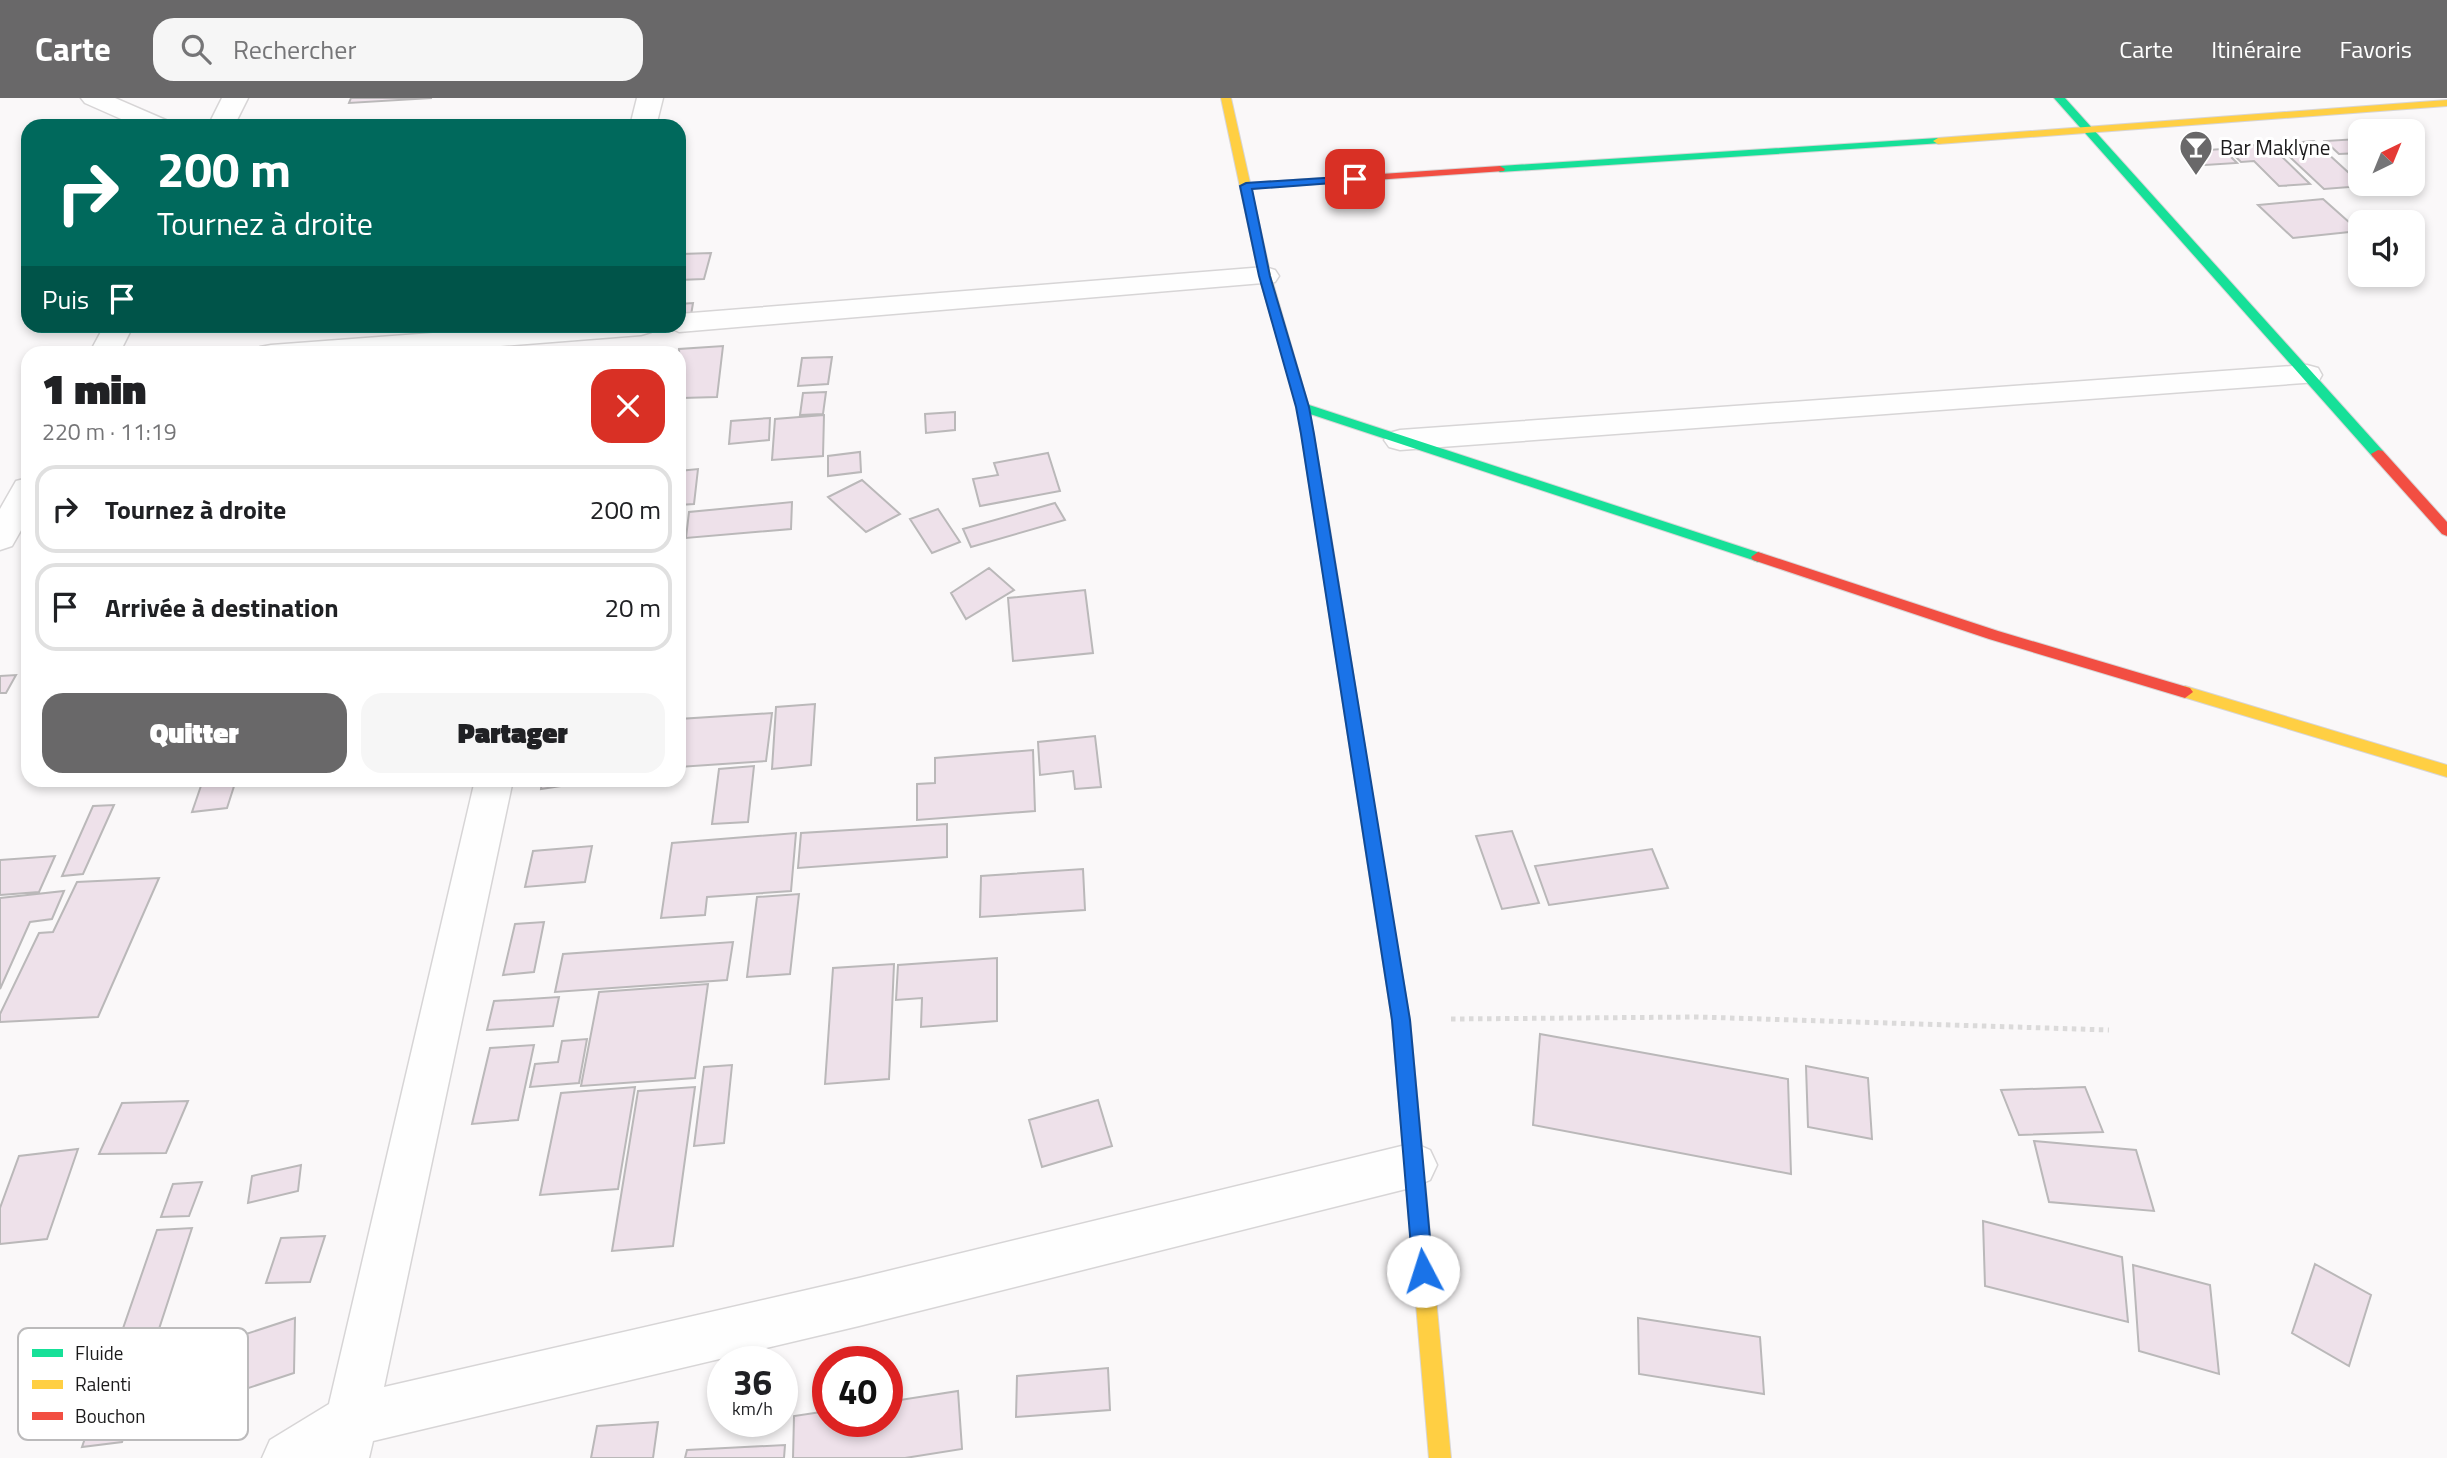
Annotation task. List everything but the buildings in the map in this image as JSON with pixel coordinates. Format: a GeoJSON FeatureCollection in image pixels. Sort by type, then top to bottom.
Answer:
{"type":"FeatureCollection","features":[{"type":"Feature","properties":{"kind":"street"},"geometry":{"type":"LineString","coordinates":[[94,98],[143,119]]}},
{"type":"Feature","properties":{"kind":"street"},"geometry":{"type":"LineString","coordinates":[[224,119],[235,98]]}},
{"type":"Feature","properties":{"kind":"street"},"geometry":{"type":"LineString","coordinates":[[645,119],[650,98]]}},
{"type":"Feature","properties":{"kind":"street"},"geometry":{"type":"LineString","coordinates":[[1226,98],[1265,276],[1303,407],[1401,1020],[1440,1458]]}},
{"type":"Feature","properties":{"kind":"street"},"geometry":{"type":"LineString","coordinates":[[2059,98],[2447,531]]}},
{"type":"Feature","properties":{"kind":"street"},"geometry":{"type":"LineString","coordinates":[[1246,186],[2087,131],[2447,103]]}},
{"type":"Feature","properties":{"kind":"street"},"geometry":{"type":"LineString","coordinates":[[686,322],[1265,276]]}},
{"type":"Feature","properties":{"kind":"street"},"geometry":{"type":"LineString","coordinates":[[414,346],[593,336]]}},
{"type":"Feature","properties":{"kind":"street"},"geometry":{"type":"LineString","coordinates":[[1400,440],[2307,375]]}},
{"type":"Feature","properties":{"kind":"street"},"geometry":{"type":"LineString","coordinates":[[1303,407],[1994,635],[2447,771]]}},
{"type":"Feature","properties":{"kind":"street"},"geometry":{"type":"LineString","coordinates":[[0,538],[21,501]]}},
{"type":"Feature","properties":{"kind":"street"},"geometry":{"type":"LineString","coordinates":[[348,1439],[492,787]]}},
{"type":"Feature","properties":{"kind":"street"},"geometry":{"type":"LineString","coordinates":[[288,1458],[348,1439],[859,1302],[1414,1165]]}},
{"type":"Feature","properties":{"kind":"path"},"geometry":{"type":"LineString","coordinates":[[1401,1020],[1530,1016],[1798,1017],[2109,1030]]}},
{"type":"Feature","properties":{"kind":"traffic: fast"},"geometry":{"type":"LineString","coordinates":[[2059,98],[2378,454]]}},
{"type":"Feature","properties":{"kind":"traffic: fast"},"geometry":{"type":"LineString","coordinates":[[1500,169],[1938,141]]}},
{"type":"Feature","properties":{"kind":"traffic: fast"},"geometry":{"type":"LineString","coordinates":[[1303,407],[1758,557]]}},
{"type":"Feature","properties":{"kind":"traffic: slow"},"geometry":{"type":"LineString","coordinates":[[1226,98],[1265,276],[1303,407],[1323,529]]}},
{"type":"Feature","properties":{"kind":"traffic: slow"},"geometry":{"type":"LineString","coordinates":[[1938,141],[2447,103]]}},
{"type":"Feature","properties":{"kind":"traffic: slow"},"geometry":{"type":"LineString","coordinates":[[2185,692],[2447,771]]}},
{"type":"Feature","properties":{"kind":"traffic: slow"},"geometry":{"type":"LineString","coordinates":[[1378,879],[1401,1020],[1440,1458]]}},
{"type":"Feature","properties":{"kind":"traffic: jam"},"geometry":{"type":"LineString","coordinates":[[1246,186],[1500,169]]}},
{"type":"Feature","properties":{"kind":"traffic: jam"},"geometry":{"type":"LineString","coordinates":[[2378,454],[2447,531]]}},
{"type":"Feature","properties":{"kind":"traffic: jam"},"geometry":{"type":"LineString","coordinates":[[1323,529],[1378,879]]}},
{"type":"Feature","properties":{"kind":"traffic: jam"},"geometry":{"type":"LineString","coordinates":[[1758,557],[1994,635],[2185,692]]}},
{"type":"Feature","properties":{"kind":"place","name":"Bar Maklyne"},"geometry":{"type":"Point","coordinates":[2196,177]}},
{"type":"Feature","properties":{"kind":"route"},"geometry":{"type":"LineString","coordinates":[[1355,179],[1246,186],[1265,276],[1303,407],[1401,1020],[1423,1271]]}}]}
